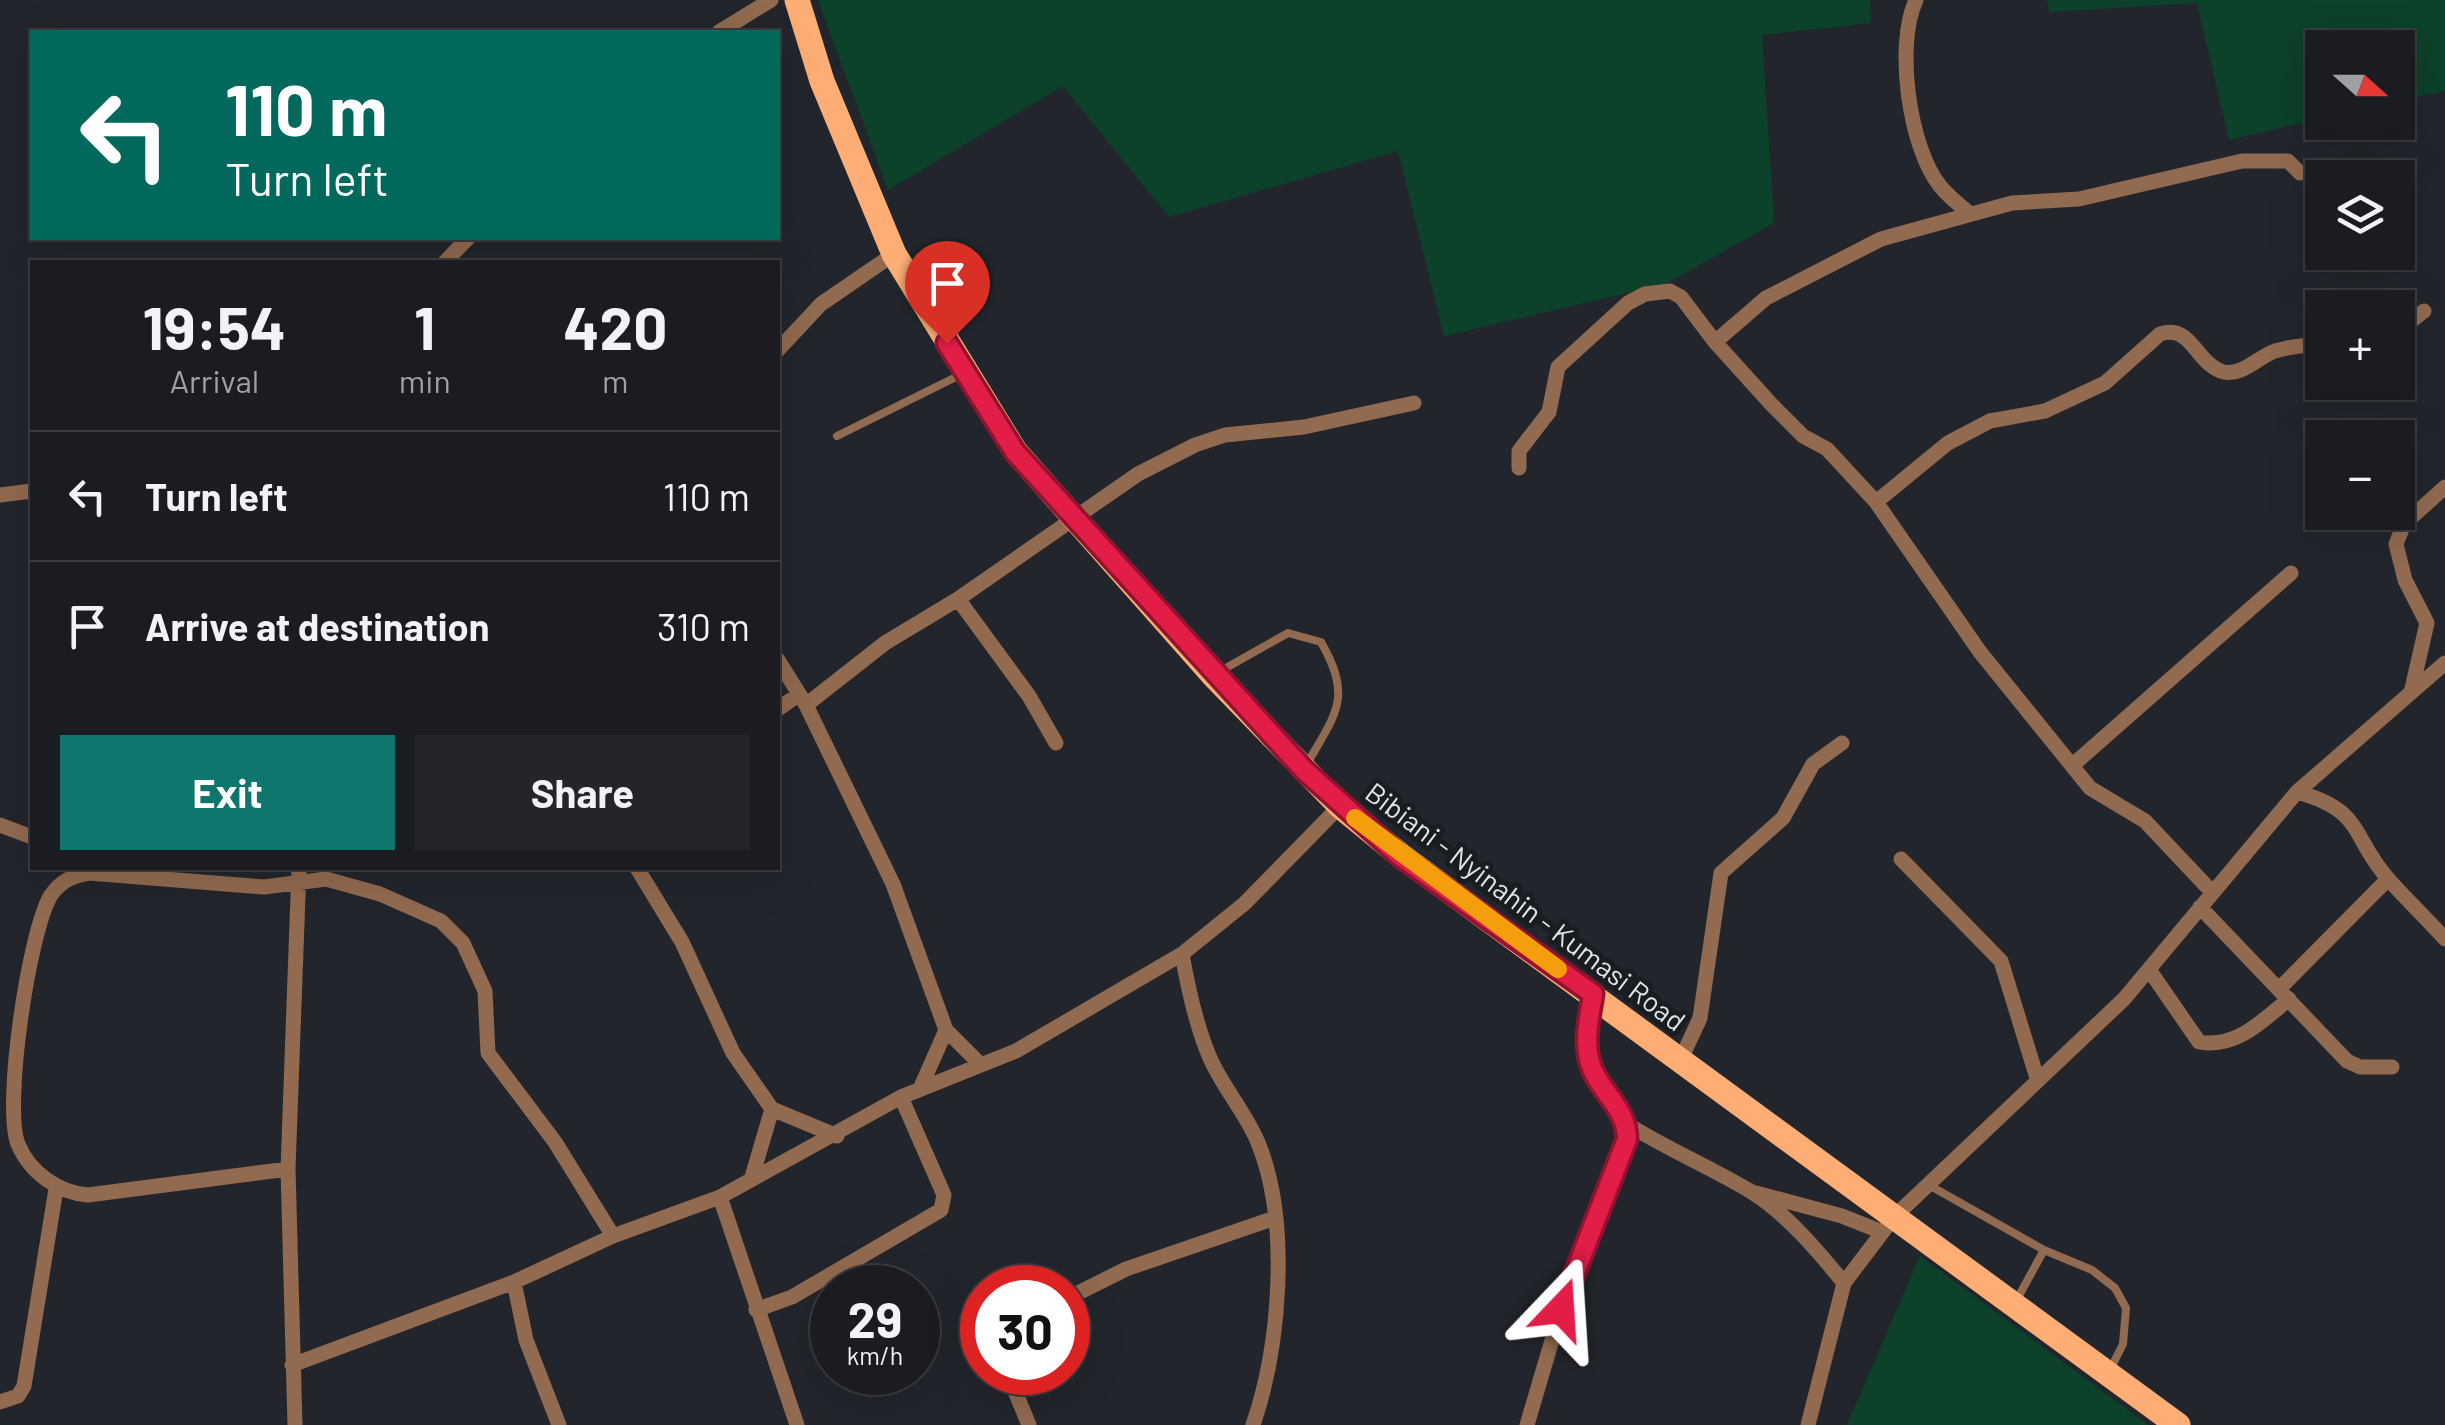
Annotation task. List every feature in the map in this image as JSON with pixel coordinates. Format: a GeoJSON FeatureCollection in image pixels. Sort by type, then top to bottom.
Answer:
{"type":"FeatureCollection","features":[{"type":"Feature","properties":{"kind":"main road","name":"Bibiani - Nyinahin - Kumasi Road"},"geometry":{"type":"LineString","coordinates":[[798,0],[822,81],[894,254],[1015,452],[1213,675],[1304,770],[1400,856],[1681,1058],[1888,1225],[2014,1304],[2178,1425]]}},
{"type":"Feature","properties":{"kind":"street"},"geometry":{"type":"LineString","coordinates":[[722,30],[771,0]]}},
{"type":"Feature","properties":{"kind":"street"},"geometry":{"type":"LineString","coordinates":[[1916,0],[1905,38],[1914,116],[1932,175],[1968,212]]}},
{"type":"Feature","properties":{"kind":"street"},"geometry":{"type":"LineString","coordinates":[[1714,342],[1766,298],[1838,258],[1881,239],[1920,231],[1968,212],[2012,203],[2080,199],[2242,161],[2288,161],[2300,173]]}},
{"type":"Feature","properties":{"kind":"street"},"geometry":{"type":"LineString","coordinates":[[447,260],[466,240]]}},
{"type":"Feature","properties":{"kind":"street"},"geometry":{"type":"LineString","coordinates":[[780,348],[821,304],[894,254]]}},
{"type":"Feature","properties":{"kind":"street"},"geometry":{"type":"LineString","coordinates":[[1519,468],[1516,459],[1522,444],[1549,412],[1558,368],[1628,303],[1645,294],[1676,293],[1714,342],[1803,436],[1827,449],[1876,502],[1928,570],[1980,652],[2090,788],[2145,820],[2211,891]]}},
{"type":"Feature","properties":{"kind":"street"},"geometry":{"type":"LineString","coordinates":[[2415,317],[2424,310]]}},
{"type":"Feature","properties":{"kind":"street"},"geometry":{"type":"LineString","coordinates":[[1876,502],[1916,464],[1990,420],[2045,410],[2105,384],[2160,334],[2171,330],[2183,334],[2223,372],[2237,372],[2270,352],[2305,346]]}},
{"type":"Feature","properties":{"kind":"street"},"geometry":{"type":"LineString","coordinates":[[780,708],[802,700],[958,599],[1138,474],[1210,440],[1338,422],[1414,403]]}},
{"type":"Feature","properties":{"kind":"street"},"geometry":{"type":"LineString","coordinates":[[2411,693],[2427,622],[2405,580],[2396,544],[2404,524],[2445,486]]}},
{"type":"Feature","properties":{"kind":"street"},"geometry":{"type":"LineString","coordinates":[[0,495],[30,491]]}},
{"type":"Feature","properties":{"kind":"street"},"geometry":{"type":"LineString","coordinates":[[2074,764],[2290,573]]}},
{"type":"Feature","properties":{"kind":"street"},"geometry":{"type":"LineString","coordinates":[[958,599],[1029,696],[1056,743]]}},
{"type":"Feature","properties":{"kind":"street"},"geometry":{"type":"LineString","coordinates":[[780,663],[893,884],[946,1030],[980,1064]]}},
{"type":"Feature","properties":{"kind":"street"},"geometry":{"type":"LineString","coordinates":[[1808,1425],[1844,1283],[1888,1225],[2150,971],[2211,891],[2297,792],[2445,664]]}},
{"type":"Feature","properties":{"kind":"street"},"geometry":{"type":"LineString","coordinates":[[1681,1058],[1700,1018],[1720,874],[1782,818],[1813,764],[1842,743]]}},
{"type":"Feature","properties":{"kind":"street"},"geometry":{"type":"LineString","coordinates":[[2297,792],[2344,811],[2388,879],[2445,939]]}},
{"type":"Feature","properties":{"kind":"street"},"geometry":{"type":"LineString","coordinates":[[292,1364],[514,1282],[613,1236],[720,1197],[837,1136],[901,1096],[1016,1051],[1182,954],[1244,904],[1340,806]]}},
{"type":"Feature","properties":{"kind":"street"},"geometry":{"type":"LineString","coordinates":[[0,824],[30,836]]}},
{"type":"Feature","properties":{"kind":"street"},"geometry":{"type":"LineString","coordinates":[[1902,860],[2001,961],[2036,1078]]}},
{"type":"Feature","properties":{"kind":"street"},"geometry":{"type":"LineString","coordinates":[[638,870],[682,942],[733,1053],[772,1109],[837,1136]]}},
{"type":"Feature","properties":{"kind":"street"},"geometry":{"type":"LineString","coordinates":[[288,1169],[88,1195],[56,1189],[22,1151],[15,1126],[22,999],[45,908],[67,872],[264,887],[299,874],[380,894],[442,921],[463,943],[486,991],[488,1053],[555,1142],[613,1236]]}},
{"type":"Feature","properties":{"kind":"street"},"geometry":{"type":"LineString","coordinates":[[295,1425],[288,1169],[299,874]]}},
{"type":"Feature","properties":{"kind":"street"},"geometry":{"type":"LineString","coordinates":[[2150,971],[2199,1042],[2226,1042],[2285,994],[2388,879]]}},
{"type":"Feature","properties":{"kind":"street"},"geometry":{"type":"LineString","coordinates":[[2200,906],[2347,1061],[2360,1067],[2392,1066]]}},
{"type":"Feature","properties":{"kind":"street"},"geometry":{"type":"LineString","coordinates":[[1182,954],[1210,1058],[1258,1142],[1272,1185],[1278,1295],[1272,1364],[1253,1425]]}},
{"type":"Feature","properties":{"kind":"street"},"geometry":{"type":"LineString","coordinates":[[1593,994],[1586,1037],[1589,1063],[1627,1124],[1678,1156],[1752,1192],[1888,1225]]}},
{"type":"Feature","properties":{"kind":"street"},"geometry":{"type":"LineString","coordinates":[[920,1089],[946,1030]]}},
{"type":"Feature","properties":{"kind":"street"},"geometry":{"type":"LineString","coordinates":[[756,1310],[792,1297],[940,1210],[944,1195],[901,1096]]}},
{"type":"Feature","properties":{"kind":"street"},"geometry":{"type":"LineString","coordinates":[[752,1177],[772,1109]]}},
{"type":"Feature","properties":{"kind":"street"},"geometry":{"type":"LineString","coordinates":[[1527,1425],[1570,1279],[1597,1224],[1627,1139],[1627,1124]]}},
{"type":"Feature","properties":{"kind":"street"},"geometry":{"type":"LineString","coordinates":[[0,1402],[18,1396],[24,1386],[56,1189]]}},
{"type":"Feature","properties":{"kind":"street"},"geometry":{"type":"LineString","coordinates":[[1752,1192],[1818,1251],[1844,1283]]}},
{"type":"Feature","properties":{"kind":"street"},"geometry":{"type":"LineString","coordinates":[[720,1197],[798,1425]]}},
{"type":"Feature","properties":{"kind":"street"},"geometry":{"type":"LineString","coordinates":[[1090,1287],[1126,1270],[1275,1218]]}},
{"type":"Feature","properties":{"kind":"street"},"geometry":{"type":"LineString","coordinates":[[514,1282],[526,1340],[558,1425]]}},
{"type":"Feature","properties":{"kind":"street"},"geometry":{"type":"LineString","coordinates":[[1017,1395],[1029,1425]]}},
{"type":"Feature","properties":{"kind":"lane"},"geometry":{"type":"LineString","coordinates":[[837,436],[964,373]]}},
{"type":"Feature","properties":{"kind":"lane"},"geometry":{"type":"LineString","coordinates":[[1213,675],[1288,633],[1321,642],[1340,674],[1338,700],[1304,770]]}},
{"type":"Feature","properties":{"kind":"lane"},"geometry":{"type":"LineString","coordinates":[[1928,1184],[2044,1250],[2092,1270],[2115,1288],[2126,1308],[2122,1344],[2110,1372]]}},
{"type":"Feature","properties":{"kind":"lane"},"geometry":{"type":"LineString","coordinates":[[2014,1304],[2044,1250]]}},
{"type":"Feature","properties":{"kind":"green space"},"geometry":{"type":"Polygon","coordinates":[[[818,0],[1870,0],[1871,23],[1762,35],[1774,223],[1666,284],[1444,336],[1398,151],[1169,217],[1063,86],[888,190],[818,0]]]}},
{"type":"Feature","properties":{"kind":"green space"},"geometry":{"type":"Polygon","coordinates":[[[2047,0],[2445,0],[2445,91],[2415,97],[2415,30],[2305,30],[2305,122],[2229,140],[2197,3],[2049,12],[2047,0]]]}},
{"type":"Feature","properties":{"kind":"green space"},"geometry":{"type":"Polygon","coordinates":[[[1920,1256],[2148,1425],[1847,1425],[1920,1256]]]}},
{"type":"Feature","properties":{"kind":"slow traffic"},"geometry":{"type":"LineString","coordinates":[[1355,818],[1400,856],[1558,969]]}},
{"type":"Feature","properties":{"kind":"route"},"geometry":{"type":"LineString","coordinates":[[947,343],[1015,452],[1213,675],[1304,770],[1400,856],[1593,994],[1586,1037],[1589,1063],[1621,1110],[1627,1124],[1627,1139],[1561,1309]]}}]}
